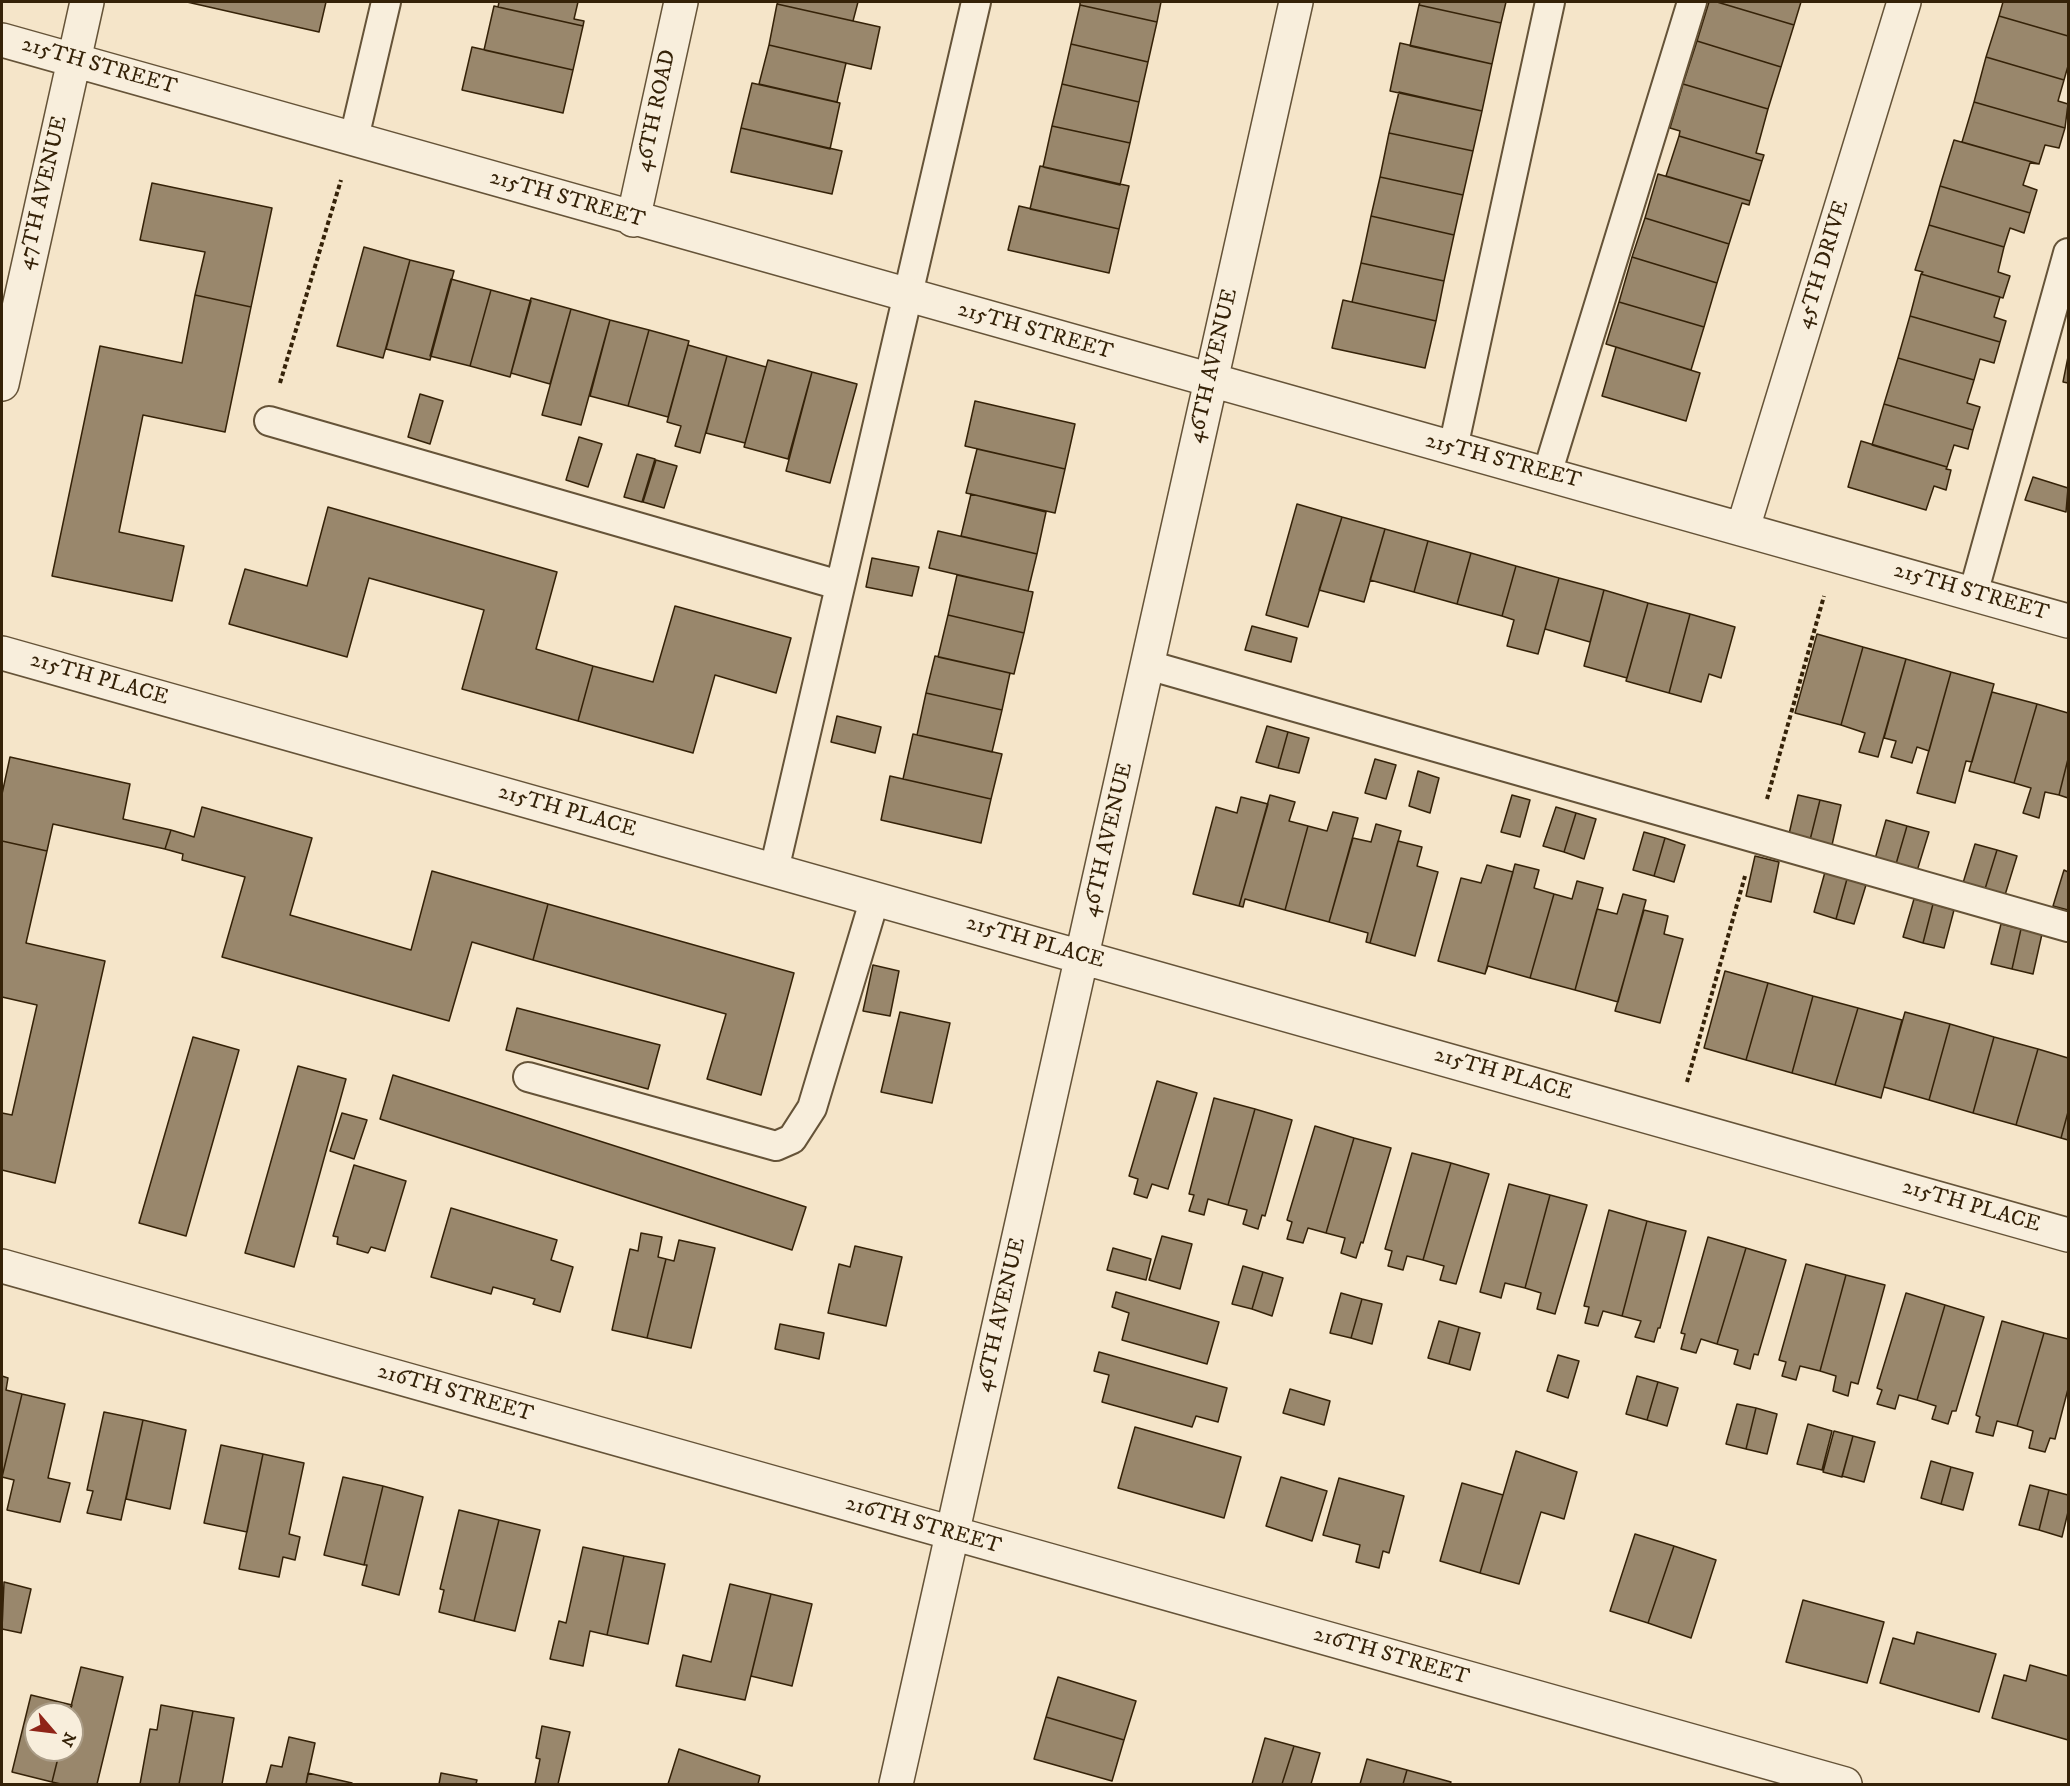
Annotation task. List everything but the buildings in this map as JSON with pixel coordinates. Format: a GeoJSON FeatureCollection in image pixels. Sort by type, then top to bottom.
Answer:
{"type":"FeatureCollection","features":[{"type":"Feature","properties":{"kind":"street","name":"47TH AVENUE"},"geometry":{"type":"LineString","coordinates":[[2,384],[87,2]]}},
{"type":"Feature","properties":{"kind":"street","name":"46TH ROAD"},"geometry":{"type":"LineString","coordinates":[[633,220],[681,2]]}},
{"type":"Feature","properties":{"kind":"street","name":"46TH AVENUE"},"geometry":{"type":"LineString","coordinates":[[896,1785],[1296,2]]}},
{"type":"Feature","properties":{"kind":"street","name":"45TH DRIVE"},"geometry":{"type":"LineString","coordinates":[[1743,528],[1904,2]]}},
{"type":"Feature","properties":{"kind":"street","name":"215TH STREET"},"geometry":{"type":"LineString","coordinates":[[2,40],[354,138],[633,220],[1743,528],[2068,621]]}},
{"type":"Feature","properties":{"kind":"street","name":"215TH PLACE"},"geometry":{"type":"LineString","coordinates":[[2,653],[2068,1235]]}},
{"type":"Feature","properties":{"kind":"street","name":"216TH STREET"},"geometry":{"type":"LineString","coordinates":[[2,1266],[1845,1785]]}},
{"type":"Feature","properties":{"kind":"lane"},"geometry":{"type":"LineString","coordinates":[[354,138],[386,2]]}},
{"type":"Feature","properties":{"kind":"lane"},"geometry":{"type":"LineString","coordinates":[[774,870],[976,2]]}},
{"type":"Feature","properties":{"kind":"lane"},"geometry":{"type":"LineString","coordinates":[[1453,448],[1550,2]]}},
{"type":"Feature","properties":{"kind":"lane"},"geometry":{"type":"LineString","coordinates":[[1547,474],[1692,2]]}},
{"type":"Feature","properties":{"kind":"lane"},"geometry":{"type":"LineString","coordinates":[[1973,594],[2068,253]]}},
{"type":"Feature","properties":{"kind":"lane"},"geometry":{"type":"LineString","coordinates":[[269,421],[839,585]]}},
{"type":"Feature","properties":{"kind":"lane"},"geometry":{"type":"LineString","coordinates":[[1148,665],[2068,927]]}},
{"type":"Feature","properties":{"kind":"lane"},"geometry":{"type":"LineString","coordinates":[[528,1077],[776,1146],[792,1139],[812,1108],[876,898]]}},
{"type":"Feature","properties":{"kind":"path"},"geometry":{"type":"LineString","coordinates":[[269,421],[354,138]]}}]}
